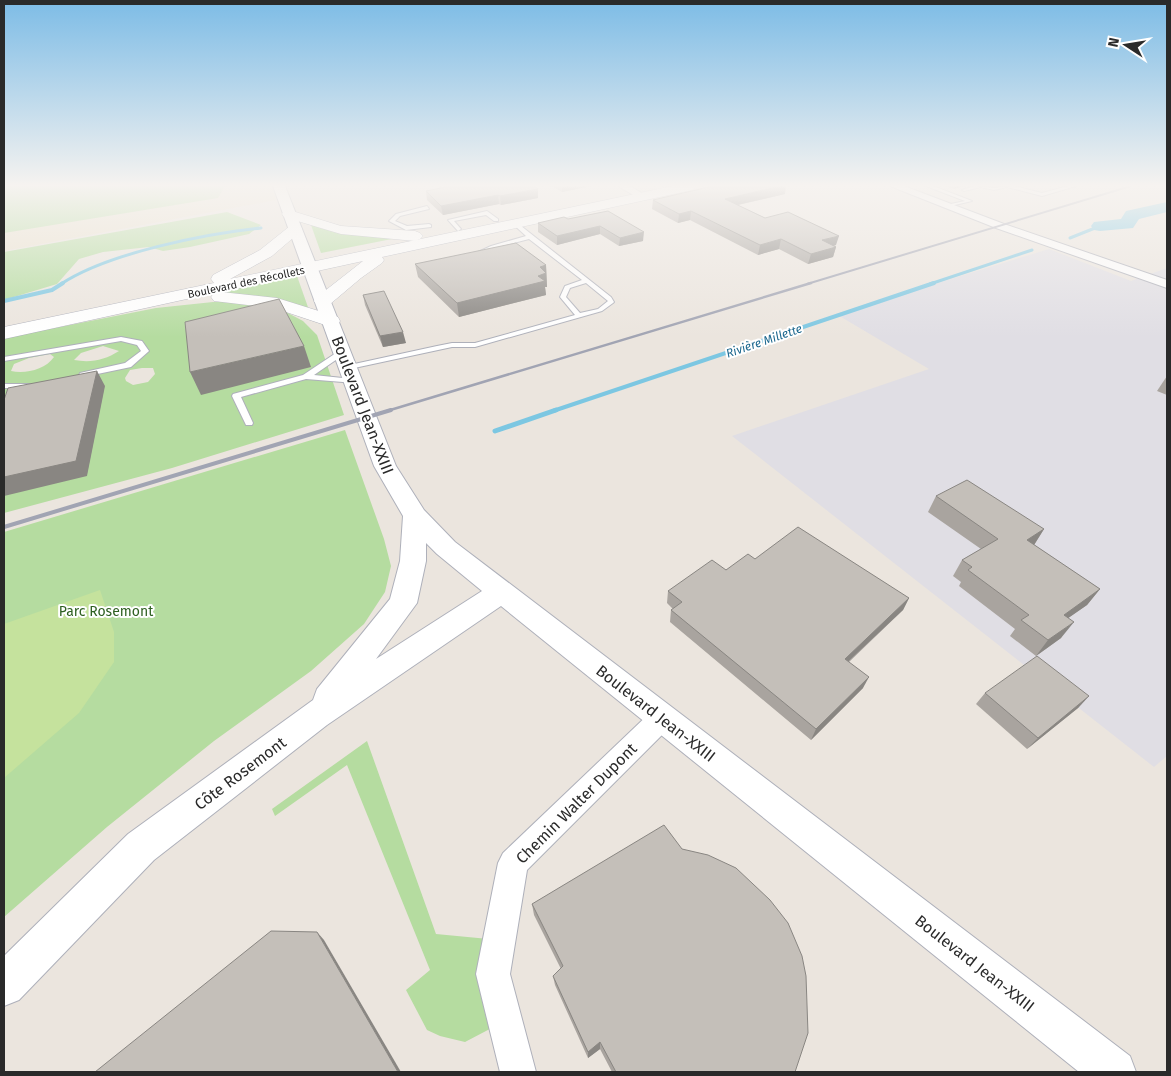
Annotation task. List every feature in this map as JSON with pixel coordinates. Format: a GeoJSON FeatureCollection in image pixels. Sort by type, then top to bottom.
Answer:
{"type":"FeatureCollection","features":[{"type":"Feature","properties":{"kind":"main road"},"geometry":{"type":"LineString","coordinates":[[219,279],[263,255],[279,236]]}},
{"type":"Feature","properties":{"kind":"main road","name":"Boulevard des Récollets"},"geometry":{"type":"LineString","coordinates":[[4,333],[183,296],[310,264],[406,236]]}},
{"type":"Feature","properties":{"kind":"main road","name":"Boulevard des Récollets"},"geometry":{"type":"LineString","coordinates":[[4,323],[219,279],[390,251],[459,236]]}},
{"type":"Feature","properties":{"kind":"main road"},"geometry":{"type":"LineString","coordinates":[[323,301],[340,288],[352,274],[390,251]]}},
{"type":"Feature","properties":{"kind":"main road"},"geometry":{"type":"LineString","coordinates":[[183,296],[243,298],[266,301],[331,321]]}},
{"type":"Feature","properties":{"kind":"street","name":"Boulevard Jean-XXIII"},"geometry":{"type":"LineString","coordinates":[[298,236],[385,466],[415,516],[446,548],[1114,1072]]}},
{"type":"Feature","properties":{"kind":"street"},"geometry":{"type":"LineString","coordinates":[[1033,236],[1167,284]]}},
{"type":"Feature","properties":{"kind":"street"},"geometry":{"type":"LineString","coordinates":[[316,715],[403,603],[413,561],[415,516]]}},
{"type":"Feature","properties":{"kind":"street","name":"Côte Rosemont"},"geometry":{"type":"LineString","coordinates":[[4,985],[141,847],[316,715],[502,591]]}},
{"type":"Feature","properties":{"kind":"street","name":"Chemin Walter Dupont"},"geometry":{"type":"LineString","coordinates":[[518,1072],[493,974],[513,863],[662,718]]}},
{"type":"Feature","properties":{"kind":"lane"},"geometry":{"type":"LineString","coordinates":[[249,423],[236,396],[347,367],[452,345],[475,345],[600,310],[611,302],[609,298],[530,237],[493,247],[476,254]]}},
{"type":"Feature","properties":{"kind":"lane"},"geometry":{"type":"LineString","coordinates":[[579,316],[564,297],[567,287],[587,281]]}},
{"type":"Feature","properties":{"kind":"lane"},"geometry":{"type":"LineString","coordinates":[[4,359],[121,339],[139,343],[145,352],[128,365],[72,377]]}},
{"type":"Feature","properties":{"kind":"lane"},"geometry":{"type":"LineString","coordinates":[[306,377],[347,367]]}},
{"type":"Feature","properties":{"kind":"lane"},"geometry":{"type":"LineString","coordinates":[[4,386],[25,387],[34,385]]}},
{"type":"Feature","properties":{"kind":"shaded area"},"geometry":{"type":"Polygon","coordinates":[[[4,236],[83,236],[4,251],[4,236]]]}},
{"type":"Feature","properties":{"kind":"shaded area"},"geometry":{"type":"Polygon","coordinates":[[[1049,249],[1131,281],[1167,268],[1167,756],[1154,767],[732,436],[929,369],[836,314],[1049,249]]]}},
{"type":"Feature","properties":{"kind":"green space"},"geometry":{"type":"Polygon","coordinates":[[[92,236],[239,236],[163,251],[149,247],[103,252],[79,259],[57,284],[4,300],[4,252],[92,236]]]}},
{"type":"Feature","properties":{"kind":"green space"},"geometry":{"type":"Polygon","coordinates":[[[315,236],[397,238],[321,253],[315,236]]]}},
{"type":"Feature","properties":{"kind":"green space"},"geometry":{"type":"Polygon","coordinates":[[[297,276],[309,310],[263,297],[216,293],[297,276]]]}},
{"type":"Feature","properties":{"kind":"green space"},"geometry":{"type":"Polygon","coordinates":[[[213,302],[244,302],[286,312],[303,321],[317,335],[344,415],[172,468],[4,513],[4,338],[156,308],[213,302]],[[103,346],[81,353],[74,360],[98,360],[119,351],[103,346]],[[50,354],[29,358],[14,364],[11,371],[34,370],[45,365],[54,357],[50,354]],[[153,368],[130,370],[125,378],[126,381],[133,385],[148,382],[155,374],[153,368]]]}},
{"type":"Feature","properties":{"kind":"green space","name":"Parc Rosemont"},"geometry":{"type":"Polygon","coordinates":[[[345,430],[384,539],[391,566],[385,592],[364,624],[311,671],[214,741],[107,827],[4,917],[4,532],[345,430]]]}},
{"type":"Feature","properties":{"kind":"green space"},"geometry":{"type":"Polygon","coordinates":[[[100,590],[114,632],[114,662],[79,713],[4,778],[4,624],[100,590]]]}},
{"type":"Feature","properties":{"kind":"green space"},"geometry":{"type":"Polygon","coordinates":[[[367,741],[436,934],[499,940],[505,1021],[465,1042],[440,1036],[427,1030],[406,990],[430,970],[347,765],[275,816],[272,809],[367,741]]]}},
{"type":"Feature","properties":{"kind":"building"},"geometry":{"type":"Polygon","coordinates":[[[742,236],[838,236],[822,240],[836,247],[811,254],[781,239],[760,245],[742,236]]]}},
{"type":"Feature","properties":{"kind":"building"},"geometry":{"type":"Polygon","coordinates":[[[516,243],[546,265],[540,267],[546,273],[538,276],[545,281],[457,303],[415,264],[516,243]]]}},
{"type":"Feature","properties":{"kind":"building"},"geometry":{"type":"Polygon","coordinates":[[[384,291],[403,332],[380,336],[363,295],[384,291]]]}},
{"type":"Feature","properties":{"kind":"building"},"geometry":{"type":"Polygon","coordinates":[[[279,299],[304,346],[190,372],[185,322],[279,299]]]}},
{"type":"Feature","properties":{"kind":"building"},"geometry":{"type":"Polygon","coordinates":[[[97,371],[76,461],[4,477],[4,400],[8,388],[97,371]]]}},
{"type":"Feature","properties":{"kind":"building"},"geometry":{"type":"Polygon","coordinates":[[[967,480],[1044,529],[1027,540],[1100,589],[1064,615],[1074,622],[1048,640],[1021,620],[1029,615],[968,570],[972,567],[962,560],[998,539],[936,496],[967,480]]]}},
{"type":"Feature","properties":{"kind":"building"},"geometry":{"type":"Polygon","coordinates":[[[798,527],[909,598],[845,659],[869,677],[816,729],[671,610],[682,602],[668,591],[712,560],[726,570],[748,554],[755,559],[798,527]]]}},
{"type":"Feature","properties":{"kind":"building"},"geometry":{"type":"Polygon","coordinates":[[[1037,656],[1089,696],[1038,738],[985,693],[1037,656]]]}},
{"type":"Feature","properties":{"kind":"building"},"geometry":{"type":"Polygon","coordinates":[[[664,825],[682,849],[708,855],[736,868],[770,900],[788,923],[802,956],[806,976],[808,1033],[795,1072],[616,1072],[600,1042],[588,1052],[553,976],[563,966],[532,904],[664,825]]]}},
{"type":"Feature","properties":{"kind":"building"},"geometry":{"type":"Polygon","coordinates":[[[271,931],[317,932],[398,1072],[95,1072],[271,931]]]}},
{"type":"Feature","properties":{"kind":"waterway","name":"Rivière Millette"},"geometry":{"type":"LineString","coordinates":[[61,284],[81,273],[130,254],[205,236]]}},
{"type":"Feature","properties":{"kind":"waterway","name":"Rivière Millette"},"geometry":{"type":"LineString","coordinates":[[1070,238],[1074,236]]}},
{"type":"Feature","properties":{"kind":"waterway","name":"Rivière Millette"},"geometry":{"type":"LineString","coordinates":[[930,284],[1032,250]]}},
{"type":"Feature","properties":{"kind":"waterway","name":"Rivière Millette"},"geometry":{"type":"LineString","coordinates":[[4,301],[52,290],[63,283]]}},
{"type":"Feature","properties":{"kind":"waterway","name":"Rivière Millette"},"geometry":{"type":"LineString","coordinates":[[553,411],[934,283]]}},
{"type":"Feature","properties":{"kind":"waterway","name":"Rivière Millette"},"geometry":{"type":"LineString","coordinates":[[495,431],[556,410]]}},
{"type":"Feature","properties":{"kind":"railway"},"geometry":{"type":"LineString","coordinates":[[807,284],[965,236]]}},
{"type":"Feature","properties":{"kind":"railway"},"geometry":{"type":"LineString","coordinates":[[387,411],[811,283]]}},
{"type":"Feature","properties":{"kind":"railway"},"geometry":{"type":"LineString","coordinates":[[4,527],[391,410]]}}]}
